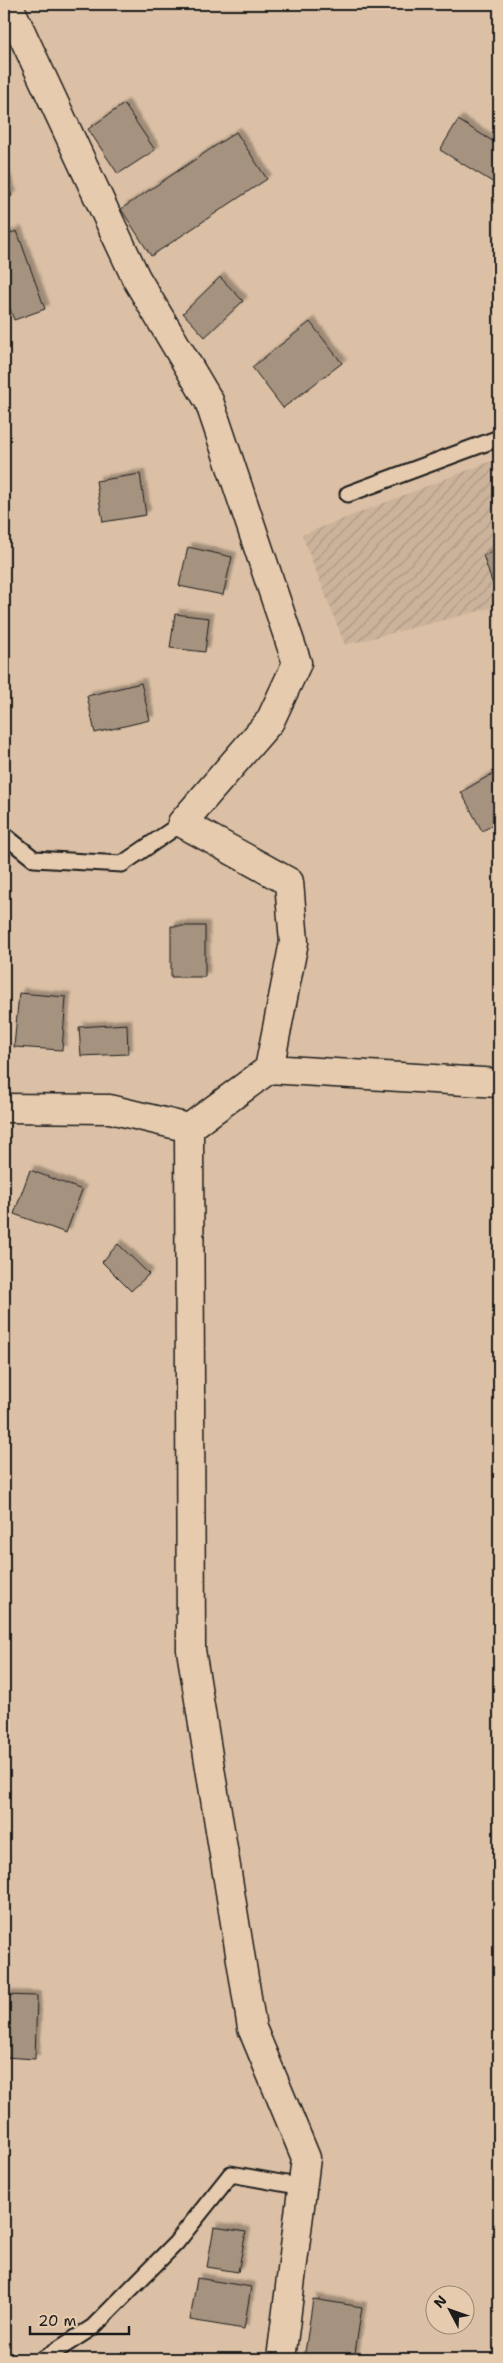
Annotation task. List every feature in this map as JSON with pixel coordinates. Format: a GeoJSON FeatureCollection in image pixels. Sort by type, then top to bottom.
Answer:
{"type":"FeatureCollection","features":[{"type":"Feature","properties":{"kind":"street"},"geometry":{"type":"LineString","coordinates":[[8,4],[136,278],[209,401],[297,663],[270,721],[182,822],[289,882],[294,942],[269,1069]]}},
{"type":"Feature","properties":{"kind":"street"},"geometry":{"type":"LineString","coordinates":[[4,1108],[110,1109],[189,1128],[269,1069],[499,1083]]}},
{"type":"Feature","properties":{"kind":"street"},"geometry":{"type":"LineString","coordinates":[[189,1128],[191,1650],[252,2028],[306,2158],[281,2359]]}},
{"type":"Feature","properties":{"kind":"lane"},"geometry":{"type":"LineString","coordinates":[[348,494],[499,438]]}},
{"type":"Feature","properties":{"kind":"lane"},"geometry":{"type":"LineString","coordinates":[[4,835],[34,859],[122,864],[182,822]]}},
{"type":"Feature","properties":{"kind":"lane"},"geometry":{"type":"LineString","coordinates":[[42,2359],[93,2327],[176,2242],[231,2174],[303,2187]]}},
{"type":"Feature","properties":{"kind":"shaded area"},"geometry":{"type":"Polygon","coordinates":[[[499,458],[499,606],[345,645],[302,535],[499,458]]]}},
{"type":"Feature","properties":{"kind":"building"},"geometry":{"type":"Polygon","coordinates":[[[124,104],[155,150],[118,174],[88,129],[124,104]]]}},
{"type":"Feature","properties":{"kind":"building"},"geometry":{"type":"Polygon","coordinates":[[[458,120],[499,145],[499,186],[440,150],[458,120]]]}},
{"type":"Feature","properties":{"kind":"building"},"geometry":{"type":"Polygon","coordinates":[[[236,132],[267,179],[151,256],[121,209],[236,132]]]}},
{"type":"Feature","properties":{"kind":"building"},"geometry":{"type":"Polygon","coordinates":[[[4,174],[12,196],[4,200],[4,174]]]}},
{"type":"Feature","properties":{"kind":"building"},"geometry":{"type":"Polygon","coordinates":[[[17,231],[45,309],[14,320],[4,292],[4,236],[17,231]]]}},
{"type":"Feature","properties":{"kind":"building"},"geometry":{"type":"Polygon","coordinates":[[[220,277],[243,301],[205,337],[183,313],[220,277]]]}},
{"type":"Feature","properties":{"kind":"building"},"geometry":{"type":"Polygon","coordinates":[[[310,322],[342,363],[283,408],[252,367],[310,322]]]}},
{"type":"Feature","properties":{"kind":"building"},"geometry":{"type":"Polygon","coordinates":[[[140,474],[146,515],[103,522],[96,481],[140,474]]]}},
{"type":"Feature","properties":{"kind":"building"},"geometry":{"type":"Polygon","coordinates":[[[188,547],[232,557],[223,595],[179,586],[188,547]]]}},
{"type":"Feature","properties":{"kind":"building"},"geometry":{"type":"Polygon","coordinates":[[[499,550],[499,580],[492,582],[483,555],[499,550]]]}},
{"type":"Feature","properties":{"kind":"building"},"geometry":{"type":"Polygon","coordinates":[[[175,614],[209,618],[205,652],[170,648],[175,614]]]}},
{"type":"Feature","properties":{"kind":"building"},"geometry":{"type":"Polygon","coordinates":[[[141,683],[150,720],[95,733],[87,696],[141,683]]]}},
{"type":"Feature","properties":{"kind":"building"},"geometry":{"type":"Polygon","coordinates":[[[499,770],[499,822],[482,831],[461,792],[499,770]]]}},
{"type":"Feature","properties":{"kind":"building"},"geometry":{"type":"Polygon","coordinates":[[[171,926],[205,926],[205,977],[171,977],[171,926]]]}},
{"type":"Feature","properties":{"kind":"building"},"geometry":{"type":"Polygon","coordinates":[[[19,993],[66,997],[62,1050],[14,1047],[19,993]]]}},
{"type":"Feature","properties":{"kind":"building"},"geometry":{"type":"Polygon","coordinates":[[[127,1024],[128,1054],[81,1056],[79,1027],[127,1024]]]}},
{"type":"Feature","properties":{"kind":"building"},"geometry":{"type":"Polygon","coordinates":[[[30,1170],[82,1190],[66,1233],[14,1214],[30,1170]]]}},
{"type":"Feature","properties":{"kind":"building"},"geometry":{"type":"Polygon","coordinates":[[[118,1244],[149,1274],[131,1291],[102,1262],[118,1244]]]}},
{"type":"Feature","properties":{"kind":"building"},"geometry":{"type":"Polygon","coordinates":[[[4,1995],[37,1996],[35,2059],[4,2057],[4,1995]]]}},
{"type":"Feature","properties":{"kind":"building"},"geometry":{"type":"Polygon","coordinates":[[[214,2227],[246,2232],[238,2272],[207,2267],[214,2227]]]}},
{"type":"Feature","properties":{"kind":"building"},"geometry":{"type":"Polygon","coordinates":[[[197,2278],[251,2287],[244,2329],[190,2320],[197,2278]]]}},
{"type":"Feature","properties":{"kind":"building"},"geometry":{"type":"Polygon","coordinates":[[[313,2299],[362,2307],[354,2359],[304,2359],[313,2299]]]}}]}
